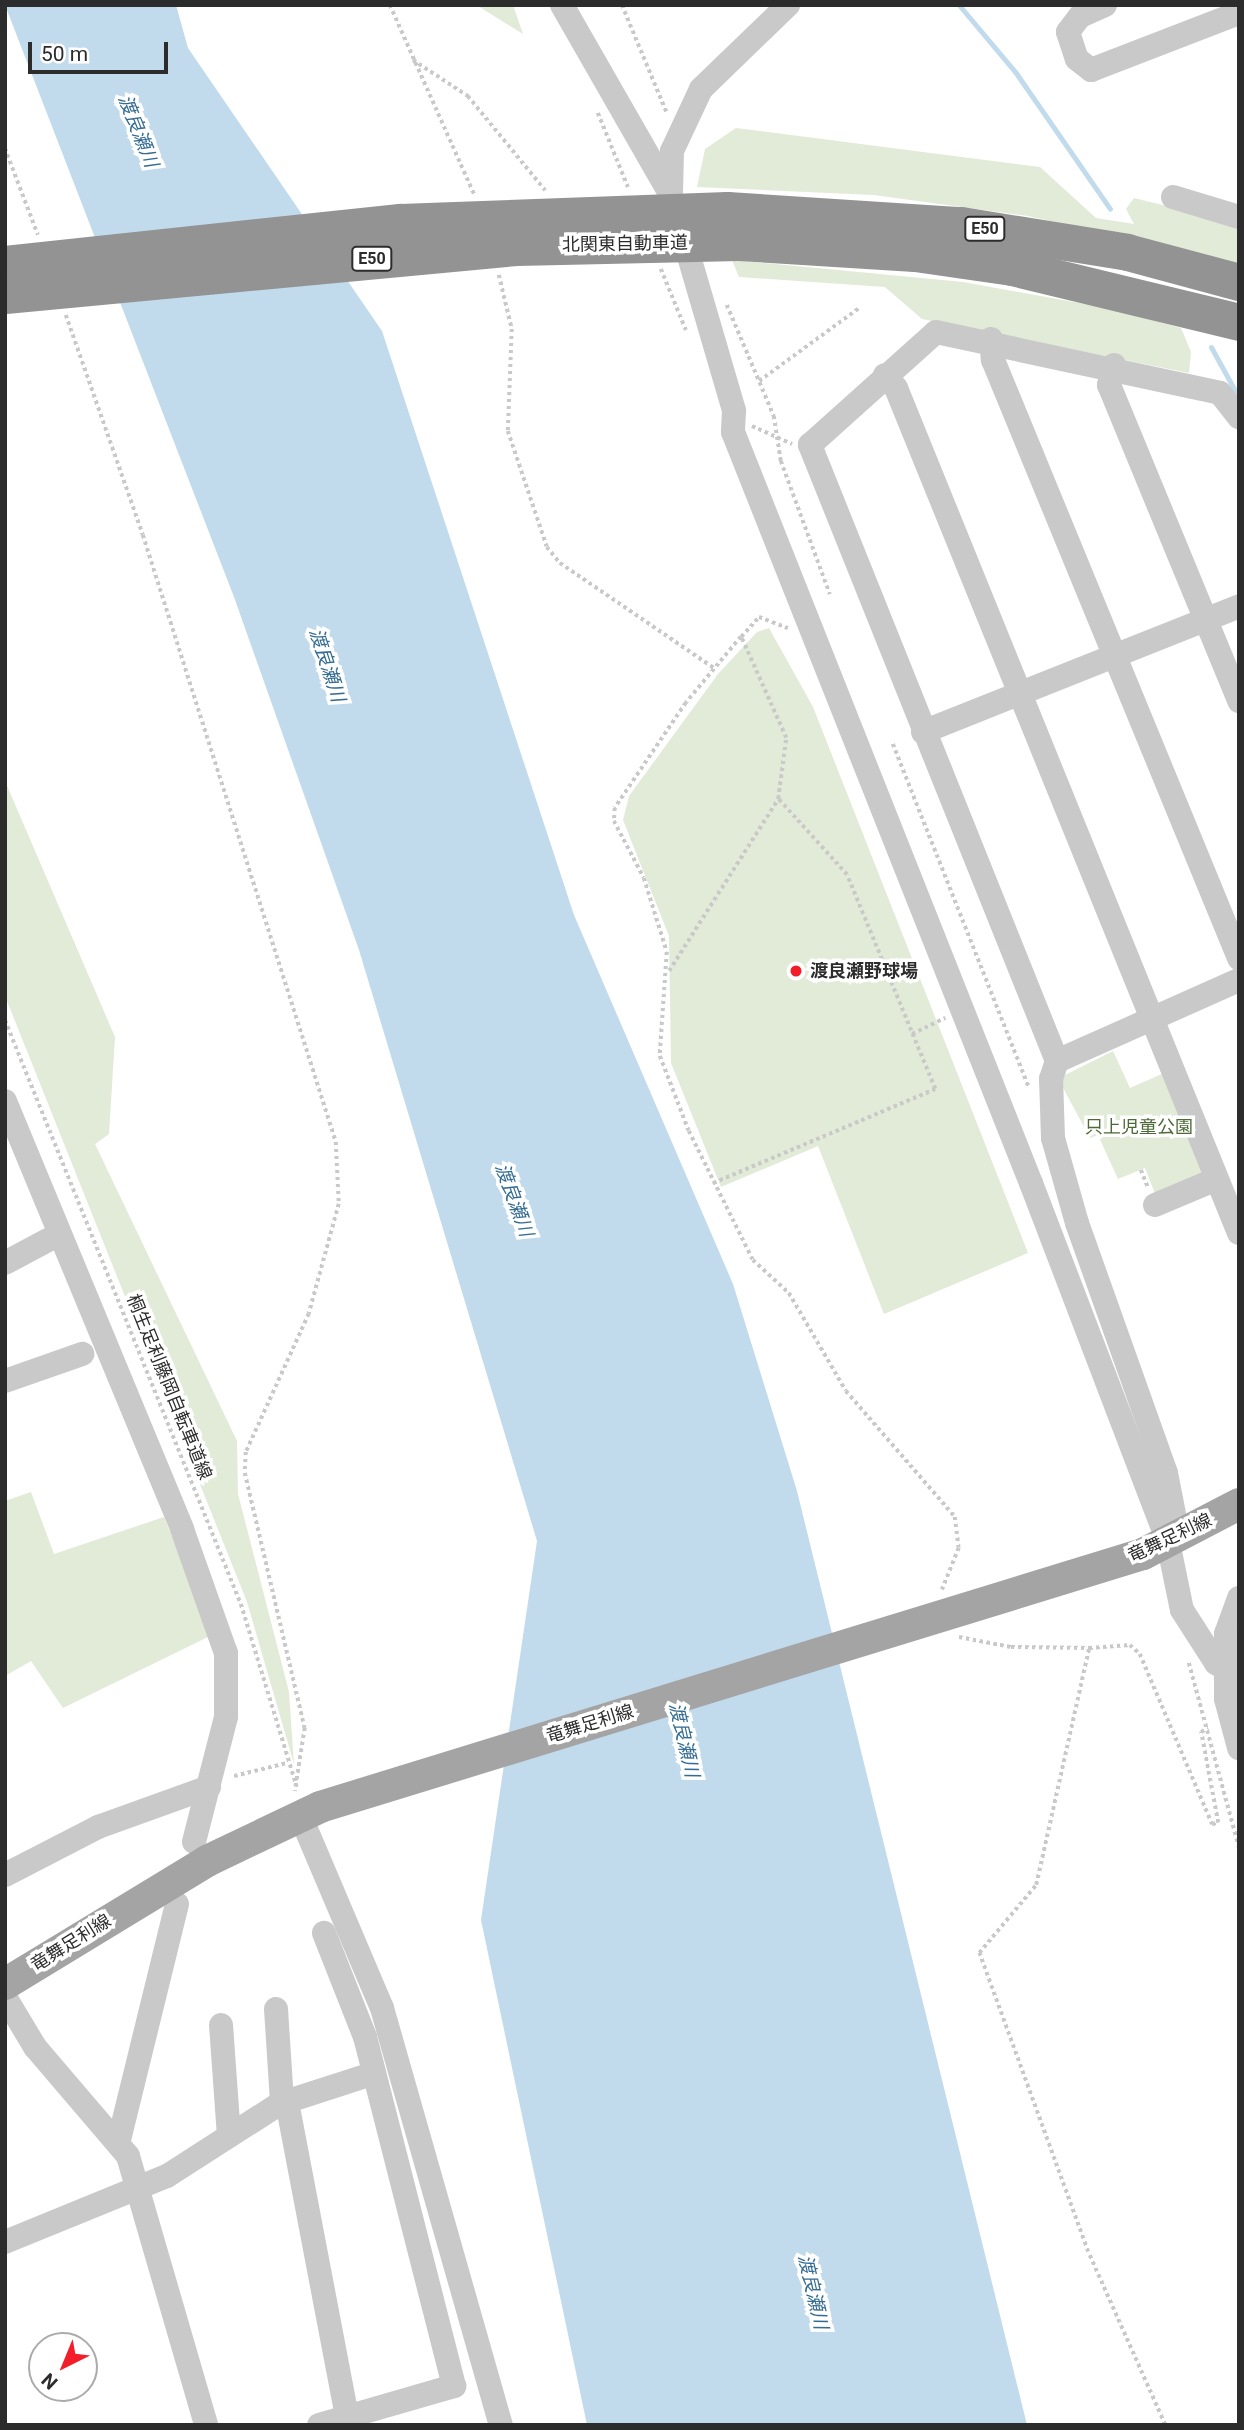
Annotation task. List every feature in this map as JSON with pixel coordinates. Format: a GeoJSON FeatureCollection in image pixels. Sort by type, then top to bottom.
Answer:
{"type":"FeatureCollection","features":[{"type":"Feature","properties":{"kind":"highway","name":"北関東自動車道"},"geometry":{"type":"LineString","coordinates":[[5,264],[400,222],[733,226],[961,225],[1127,252],[1239,282]]}},
{"type":"Feature","properties":{"kind":"highway","name":"北関東自動車道"},"geometry":{"type":"LineString","coordinates":[[5,295],[733,226],[1012,267],[1239,321]]}},
{"type":"Feature","properties":{"kind":"main road","name":"竜舞足利線"},"geometry":{"type":"LineString","coordinates":[[5,1984],[207,1861],[310,1811],[1155,1548],[1239,1504]]}},
{"type":"Feature","properties":{"kind":"street"},"geometry":{"type":"LineString","coordinates":[[562,5],[671,195],[734,411],[733,432],[1155,1548],[1182,1610],[1233,1676]]}},
{"type":"Feature","properties":{"kind":"street"},"geometry":{"type":"LineString","coordinates":[[671,195],[680,129],[722,64],[788,5]]}},
{"type":"Feature","properties":{"kind":"street"},"geometry":{"type":"LineString","coordinates":[[1105,5],[1080,16],[1068,32],[1077,59],[1091,69],[1239,13]]}},
{"type":"Feature","properties":{"kind":"street"},"geometry":{"type":"LineString","coordinates":[[1173,197],[1239,217]]}},
{"type":"Feature","properties":{"kind":"street"},"geometry":{"type":"LineString","coordinates":[[1155,1548],[1176,1524],[1163,1463],[1052,1138],[1051,1079],[1057,1061],[810,445],[936,332],[991,339],[1114,365],[1220,393],[1239,417]]}},
{"type":"Feature","properties":{"kind":"street"},"geometry":{"type":"LineString","coordinates":[[991,339],[993,360],[1239,958]]}},
{"type":"Feature","properties":{"kind":"street"},"geometry":{"type":"LineString","coordinates":[[1114,365],[1109,385],[1239,701]]}},
{"type":"Feature","properties":{"kind":"street"},"geometry":{"type":"LineString","coordinates":[[885,375],[1021,694],[1239,1233]]}},
{"type":"Feature","properties":{"kind":"street"},"geometry":{"type":"LineString","coordinates":[[923,732],[1239,606]]}},
{"type":"Feature","properties":{"kind":"street"},"geometry":{"type":"LineString","coordinates":[[1057,1061],[1239,980]]}},
{"type":"Feature","properties":{"kind":"street"},"geometry":{"type":"LineString","coordinates":[[5,1101],[220,1634],[229,1696],[217,1782],[196,1833]]}},
{"type":"Feature","properties":{"kind":"street"},"geometry":{"type":"LineString","coordinates":[[1155,1205],[1217,1179]]}},
{"type":"Feature","properties":{"kind":"street"},"geometry":{"type":"LineString","coordinates":[[5,1263],[48,1240]]}},
{"type":"Feature","properties":{"kind":"street"},"geometry":{"type":"LineString","coordinates":[[5,1381],[82,1354]]}},
{"type":"Feature","properties":{"kind":"street"},"geometry":{"type":"LineString","coordinates":[[1239,1598],[1228,1620],[1233,1676],[1226,1699],[1239,1748]]}},
{"type":"Feature","properties":{"kind":"street"},"geometry":{"type":"LineString","coordinates":[[5,1875],[111,1822],[217,1782]]}},
{"type":"Feature","properties":{"kind":"street"},"geometry":{"type":"LineString","coordinates":[[310,1811],[382,2008],[502,2425]]}},
{"type":"Feature","properties":{"kind":"street"},"geometry":{"type":"LineString","coordinates":[[119,2140],[175,1912]]}},
{"type":"Feature","properties":{"kind":"street"},"geometry":{"type":"LineString","coordinates":[[319,2425],[454,2386],[372,2074],[365,2037],[324,1933]]}},
{"type":"Feature","properties":{"kind":"street"},"geometry":{"type":"LineString","coordinates":[[5,1997],[50,2066],[119,2140],[139,2188],[206,2425]]}},
{"type":"Feature","properties":{"kind":"street"},"geometry":{"type":"LineString","coordinates":[[276,2008],[284,2103],[347,2417]]}},
{"type":"Feature","properties":{"kind":"street"},"geometry":{"type":"LineString","coordinates":[[221,2025],[229,2136]]}},
{"type":"Feature","properties":{"kind":"street"},"geometry":{"type":"LineString","coordinates":[[5,2242],[139,2188],[284,2103],[372,2074]]}},
{"type":"Feature","properties":{"kind":"path"},"geometry":{"type":"LineString","coordinates":[[622,5],[669,118],[680,129]]}},
{"type":"Feature","properties":{"kind":"path"},"geometry":{"type":"LineString","coordinates":[[411,59],[468,96],[503,131],[549,197]]}},
{"type":"Feature","properties":{"kind":"path"},"geometry":{"type":"LineString","coordinates":[[5,148],[41,246]]}},
{"type":"Feature","properties":{"kind":"path"},"geometry":{"type":"LineString","coordinates":[[724,297],[759,381],[830,594]]}},
{"type":"Feature","properties":{"kind":"path"},"geometry":{"type":"LineString","coordinates":[[759,381],[859,308]]}},
{"type":"Feature","properties":{"kind":"path"},"geometry":{"type":"LineString","coordinates":[[65,312],[143,534],[336,1142],[339,1204],[309,1314],[246,1452],[245,1473],[305,1728],[299,1779]]}},
{"type":"Feature","properties":{"kind":"path"},"geometry":{"type":"LineString","coordinates":[[733,432],[755,426],[778,443],[810,445]]}},
{"type":"Feature","properties":{"kind":"path"},"geometry":{"type":"LineString","coordinates":[[508,431],[537,527],[559,563],[714,668]]}},
{"type":"Feature","properties":{"kind":"path"},"geometry":{"type":"LineString","coordinates":[[669,971],[644,878],[614,821],[615,808],[714,668],[750,624],[768,616],[794,637]]}},
{"type":"Feature","properties":{"kind":"path"},"geometry":{"type":"LineString","coordinates":[[741,637],[786,738],[778,799],[669,971],[659,1021],[660,1056],[713,1182],[754,1261],[789,1293],[834,1374],[955,1517],[959,1548],[939,1597]]}},
{"type":"Feature","properties":{"kind":"path"},"geometry":{"type":"LineString","coordinates":[[893,744],[1031,1092]]}},
{"type":"Feature","properties":{"kind":"path"},"geometry":{"type":"LineString","coordinates":[[713,1182],[934,1089],[847,875],[778,799]]}},
{"type":"Feature","properties":{"kind":"path","name":"桐生足利藤岡自転車道線"},"geometry":{"type":"LineString","coordinates":[[5,1020],[265,1669],[290,1771]]}},
{"type":"Feature","properties":{"kind":"path"},"geometry":{"type":"LineString","coordinates":[[912,1034],[939,1021]]}},
{"type":"Feature","properties":{"kind":"path"},"geometry":{"type":"LineString","coordinates":[[1182,1610],[1185,1648],[1239,1847]]}},
{"type":"Feature","properties":{"kind":"path"},"geometry":{"type":"LineString","coordinates":[[952,1633],[1011,1647],[1089,1648],[1130,1645],[1140,1654],[1212,1824],[1218,1823],[1201,1732],[1208,1728]]}},
{"type":"Feature","properties":{"kind":"path"},"geometry":{"type":"LineString","coordinates":[[1089,1648],[1036,1885],[979,1953],[1088,2252],[1165,2425]]}},
{"type":"Feature","properties":{"kind":"path"},"geometry":{"type":"LineString","coordinates":[[217,1782],[287,1763]]}},
{"type":"Feature","properties":{"kind":"green space"},"geometry":{"type":"Polygon","coordinates":[[[475,5],[513,5],[523,34],[478,6],[475,5]]]}},
{"type":"Feature","properties":{"kind":"green space"},"geometry":{"type":"Polygon","coordinates":[[[736,128],[1040,167],[1096,218],[1134,224],[1126,209],[1134,198],[1239,224],[1239,264],[1028,216],[874,195],[697,187],[705,149],[736,128]]]}},
{"type":"Feature","properties":{"kind":"green space"},"geometry":{"type":"Polygon","coordinates":[[[732,260],[963,282],[1112,309],[1181,328],[1191,352],[1189,373],[922,319],[885,287],[739,277],[732,260]]]}},
{"type":"Feature","properties":{"kind":"green space","name":"渡良瀬野球場"},"geometry":{"type":"Polygon","coordinates":[[[769,628],[813,707],[1028,1253],[884,1314],[818,1146],[721,1187],[671,1063],[669,936],[623,820],[629,796],[718,674],[757,632],[769,628]]]}},
{"type":"Feature","properties":{"kind":"green space"},"geometry":{"type":"Polygon","coordinates":[[[5,781],[115,1037],[109,1134],[95,1144],[237,1441],[238,1494],[289,1692],[294,1764],[247,1602],[5,996],[5,781]]]}},
{"type":"Feature","properties":{"kind":"green space","name":"只上児童公園"},"geometry":{"type":"Polygon","coordinates":[[[1113,1051],[1130,1088],[1164,1073],[1203,1170],[1198,1181],[1157,1199],[1145,1168],[1118,1179],[1098,1135],[1090,1138],[1061,1084],[1065,1075],[1113,1051]]]}},
{"type":"Feature","properties":{"kind":"green space"},"geometry":{"type":"Polygon","coordinates":[[[31,1492],[54,1554],[164,1517],[212,1635],[63,1708],[31,1661],[5,1676],[5,1501],[31,1492]]]}},
{"type":"Feature","properties":{"kind":"water","name":"渡良瀬川"},"geometry":{"type":"Polygon","coordinates":[[[5,5],[176,5],[188,48],[382,331],[574,915],[733,1284],[797,1491],[1027,2425],[587,2425],[481,1920],[537,1541],[359,950],[234,597],[5,5]]]}},
{"type":"Feature","properties":{"kind":"waterway"},"geometry":{"type":"LineString","coordinates":[[959,5],[1016,73],[1110,209]]}},
{"type":"Feature","properties":{"kind":"waterway"},"geometry":{"type":"LineString","coordinates":[[1211,347],[1239,398]]}},
{"type":"Feature","properties":{"kind":"place","name":"渡良瀬野球場"},"geometry":{"type":"Point","coordinates":[796,971]}}]}
